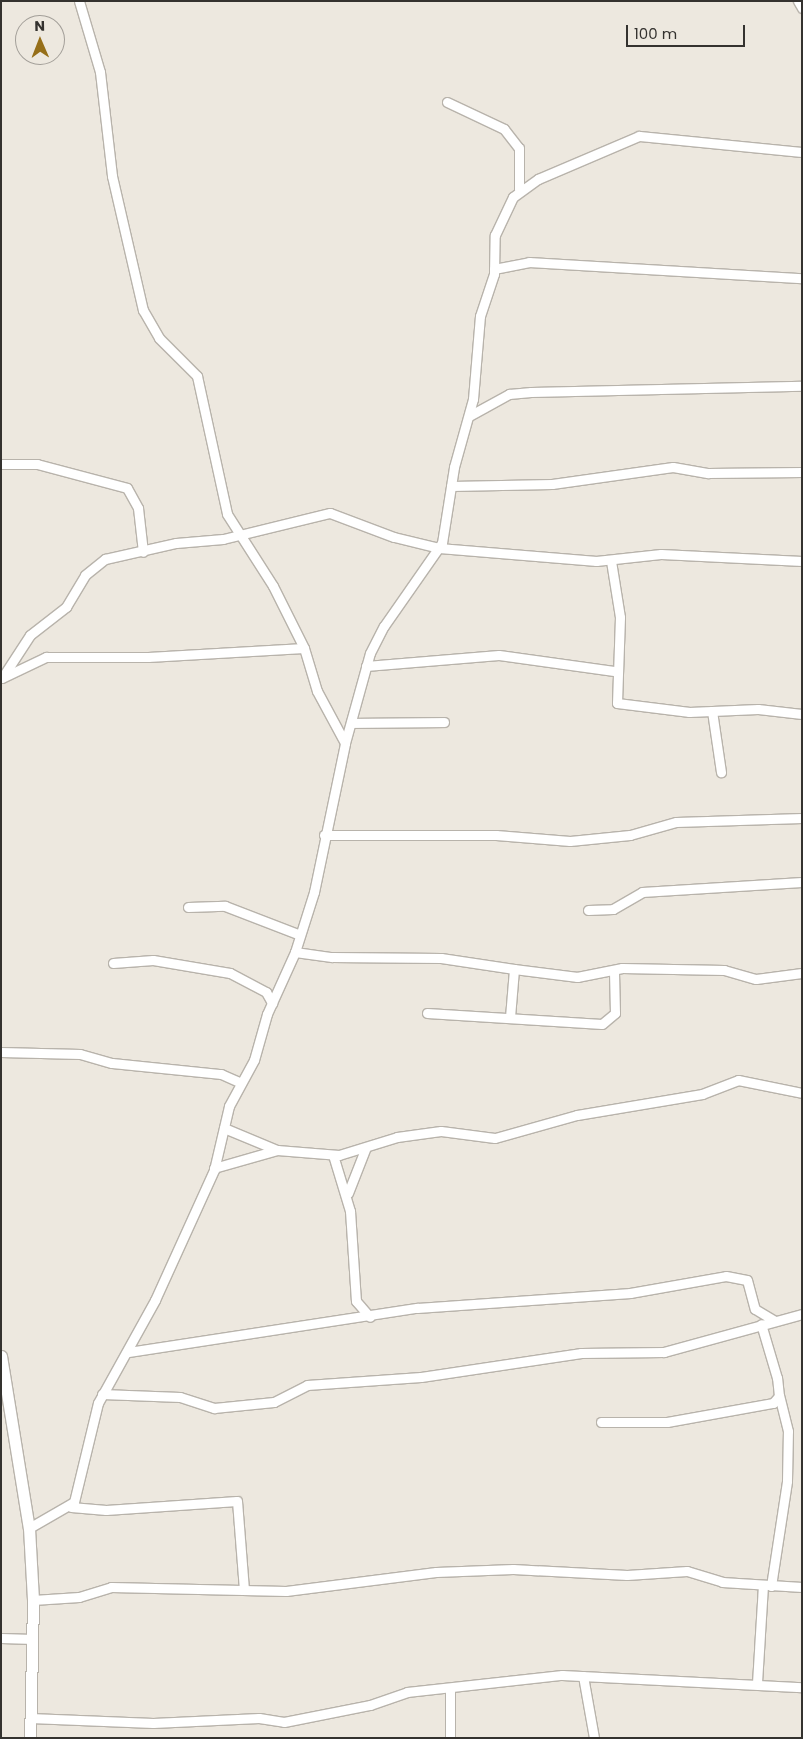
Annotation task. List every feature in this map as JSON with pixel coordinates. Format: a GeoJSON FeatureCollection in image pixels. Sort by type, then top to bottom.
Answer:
{"type":"FeatureCollection","features":[{"type":"Feature","properties":{"kind":"street"},"geometry":{"type":"LineString","coordinates":[[79,1],[100,72],[112,176],[143,310],[159,338],[197,376],[227,514],[241,532],[304,648],[317,691],[345,742]]}},
{"type":"Feature","properties":{"kind":"street"},"geometry":{"type":"LineString","coordinates":[[798,1],[802,8]]}},
{"type":"Feature","properties":{"kind":"street"},"geometry":{"type":"LineString","coordinates":[[71,1507],[102,1394],[128,1352],[214,1168],[229,1106],[254,1060],[272,1003],[295,952],[314,892],[324,835],[345,742],[366,666],[384,626],[439,548],[451,486],[469,416],[480,316],[494,269],[495,235],[519,189],[519,148],[504,129],[447,102]]}},
{"type":"Feature","properties":{"kind":"street"},"geometry":{"type":"LineString","coordinates":[[519,189],[639,136],[802,152]]}},
{"type":"Feature","properties":{"kind":"street"},"geometry":{"type":"LineString","coordinates":[[494,269],[529,262],[665,274],[802,278]]}},
{"type":"Feature","properties":{"kind":"street"},"geometry":{"type":"LineString","coordinates":[[469,416],[509,394],[531,392],[802,386]]}},
{"type":"Feature","properties":{"kind":"street"},"geometry":{"type":"LineString","coordinates":[[1,464],[37,464],[127,488],[138,508],[143,552]]}},
{"type":"Feature","properties":{"kind":"street"},"geometry":{"type":"LineString","coordinates":[[451,486],[552,484],[673,467],[708,473],[802,472]]}},
{"type":"Feature","properties":{"kind":"street"},"geometry":{"type":"LineString","coordinates":[[2,678],[30,635],[66,607],[90,569],[116,554],[143,552],[176,543],[223,539],[241,532],[330,513],[394,537],[439,548],[611,561],[661,554],[802,560]]}},
{"type":"Feature","properties":{"kind":"street"},"geometry":{"type":"LineString","coordinates":[[611,561],[620,617],[614,671],[616,703],[712,711],[802,714]]}},
{"type":"Feature","properties":{"kind":"street"},"geometry":{"type":"LineString","coordinates":[[2,678],[46,657],[148,657],[304,648]]}},
{"type":"Feature","properties":{"kind":"street"},"geometry":{"type":"LineString","coordinates":[[366,666],[499,655],[614,671]]}},
{"type":"Feature","properties":{"kind":"street"},"geometry":{"type":"LineString","coordinates":[[712,711],[720,772]]}},
{"type":"Feature","properties":{"kind":"street"},"geometry":{"type":"LineString","coordinates":[[350,724],[444,722]]}},
{"type":"Feature","properties":{"kind":"street"},"geometry":{"type":"LineString","coordinates":[[324,835],[496,835],[570,841],[630,834],[676,822],[802,818]]}},
{"type":"Feature","properties":{"kind":"street"},"geometry":{"type":"LineString","coordinates":[[588,910],[613,909],[642,892],[802,882]]}},
{"type":"Feature","properties":{"kind":"street"},"geometry":{"type":"LineString","coordinates":[[188,907],[225,906],[300,935]]}},
{"type":"Feature","properties":{"kind":"street"},"geometry":{"type":"LineString","coordinates":[[295,952],[332,957],[440,958],[577,977],[614,972],[626,968],[724,970],[756,979],[802,973]]}},
{"type":"Feature","properties":{"kind":"street"},"geometry":{"type":"LineString","coordinates":[[113,963],[153,960],[230,973],[266,992],[272,1003]]}},
{"type":"Feature","properties":{"kind":"street"},"geometry":{"type":"LineString","coordinates":[[510,1017],[514,969]]}},
{"type":"Feature","properties":{"kind":"street"},"geometry":{"type":"LineString","coordinates":[[427,1013],[607,1023],[616,1009],[614,972]]}},
{"type":"Feature","properties":{"kind":"street"},"geometry":{"type":"LineString","coordinates":[[266,992],[277,990]]}},
{"type":"Feature","properties":{"kind":"street"},"geometry":{"type":"LineString","coordinates":[[1,1052],[80,1054],[112,1063],[221,1074],[241,1083]]}},
{"type":"Feature","properties":{"kind":"street"},"geometry":{"type":"LineString","coordinates":[[224,1128],[276,1150],[333,1155],[366,1146],[441,1131],[495,1138],[577,1115],[702,1094],[738,1080],[802,1093]]}},
{"type":"Feature","properties":{"kind":"street"},"geometry":{"type":"LineString","coordinates":[[347,1196],[366,1146]]}},
{"type":"Feature","properties":{"kind":"street"},"geometry":{"type":"LineString","coordinates":[[214,1168],[276,1150]]}},
{"type":"Feature","properties":{"kind":"street"},"geometry":{"type":"LineString","coordinates":[[333,1155],[347,1196],[356,1301],[370,1317]]}},
{"type":"Feature","properties":{"kind":"street"},"geometry":{"type":"LineString","coordinates":[[128,1352],[370,1317],[417,1308],[630,1293],[735,1276],[749,1283],[755,1309],[775,1321]]}},
{"type":"Feature","properties":{"kind":"street"},"geometry":{"type":"LineString","coordinates":[[102,1394],[180,1397],[214,1408],[274,1402],[307,1385],[421,1377],[581,1353],[664,1352],[802,1314]]}},
{"type":"Feature","properties":{"kind":"street"},"geometry":{"type":"LineString","coordinates":[[757,1683],[767,1586],[786,1500],[788,1431],[783,1408],[776,1399],[761,1324]]}},
{"type":"Feature","properties":{"kind":"street"},"geometry":{"type":"LineString","coordinates":[[1,1356],[28,1528],[33,1600],[30,1738]]}},
{"type":"Feature","properties":{"kind":"street"},"geometry":{"type":"LineString","coordinates":[[601,1422],[684,1420],[776,1399]]}},
{"type":"Feature","properties":{"kind":"street"},"geometry":{"type":"LineString","coordinates":[[28,1528],[71,1507],[106,1510],[237,1501],[244,1589]]}},
{"type":"Feature","properties":{"kind":"street"},"geometry":{"type":"LineString","coordinates":[[33,1600],[79,1597],[111,1587],[286,1591],[436,1572],[513,1568],[627,1575],[687,1571],[712,1581],[802,1587]]}},
{"type":"Feature","properties":{"kind":"street"},"geometry":{"type":"LineString","coordinates":[[1,1638],[33,1639]]}},
{"type":"Feature","properties":{"kind":"street"},"geometry":{"type":"LineString","coordinates":[[30,1718],[153,1724],[259,1718],[284,1722],[370,1705],[407,1692],[538,1676],[757,1683],[802,1687]]}},
{"type":"Feature","properties":{"kind":"street"},"geometry":{"type":"LineString","coordinates":[[584,1676],[594,1738]]}},
{"type":"Feature","properties":{"kind":"street"},"geometry":{"type":"LineString","coordinates":[[450,1688],[450,1738]]}}]}
